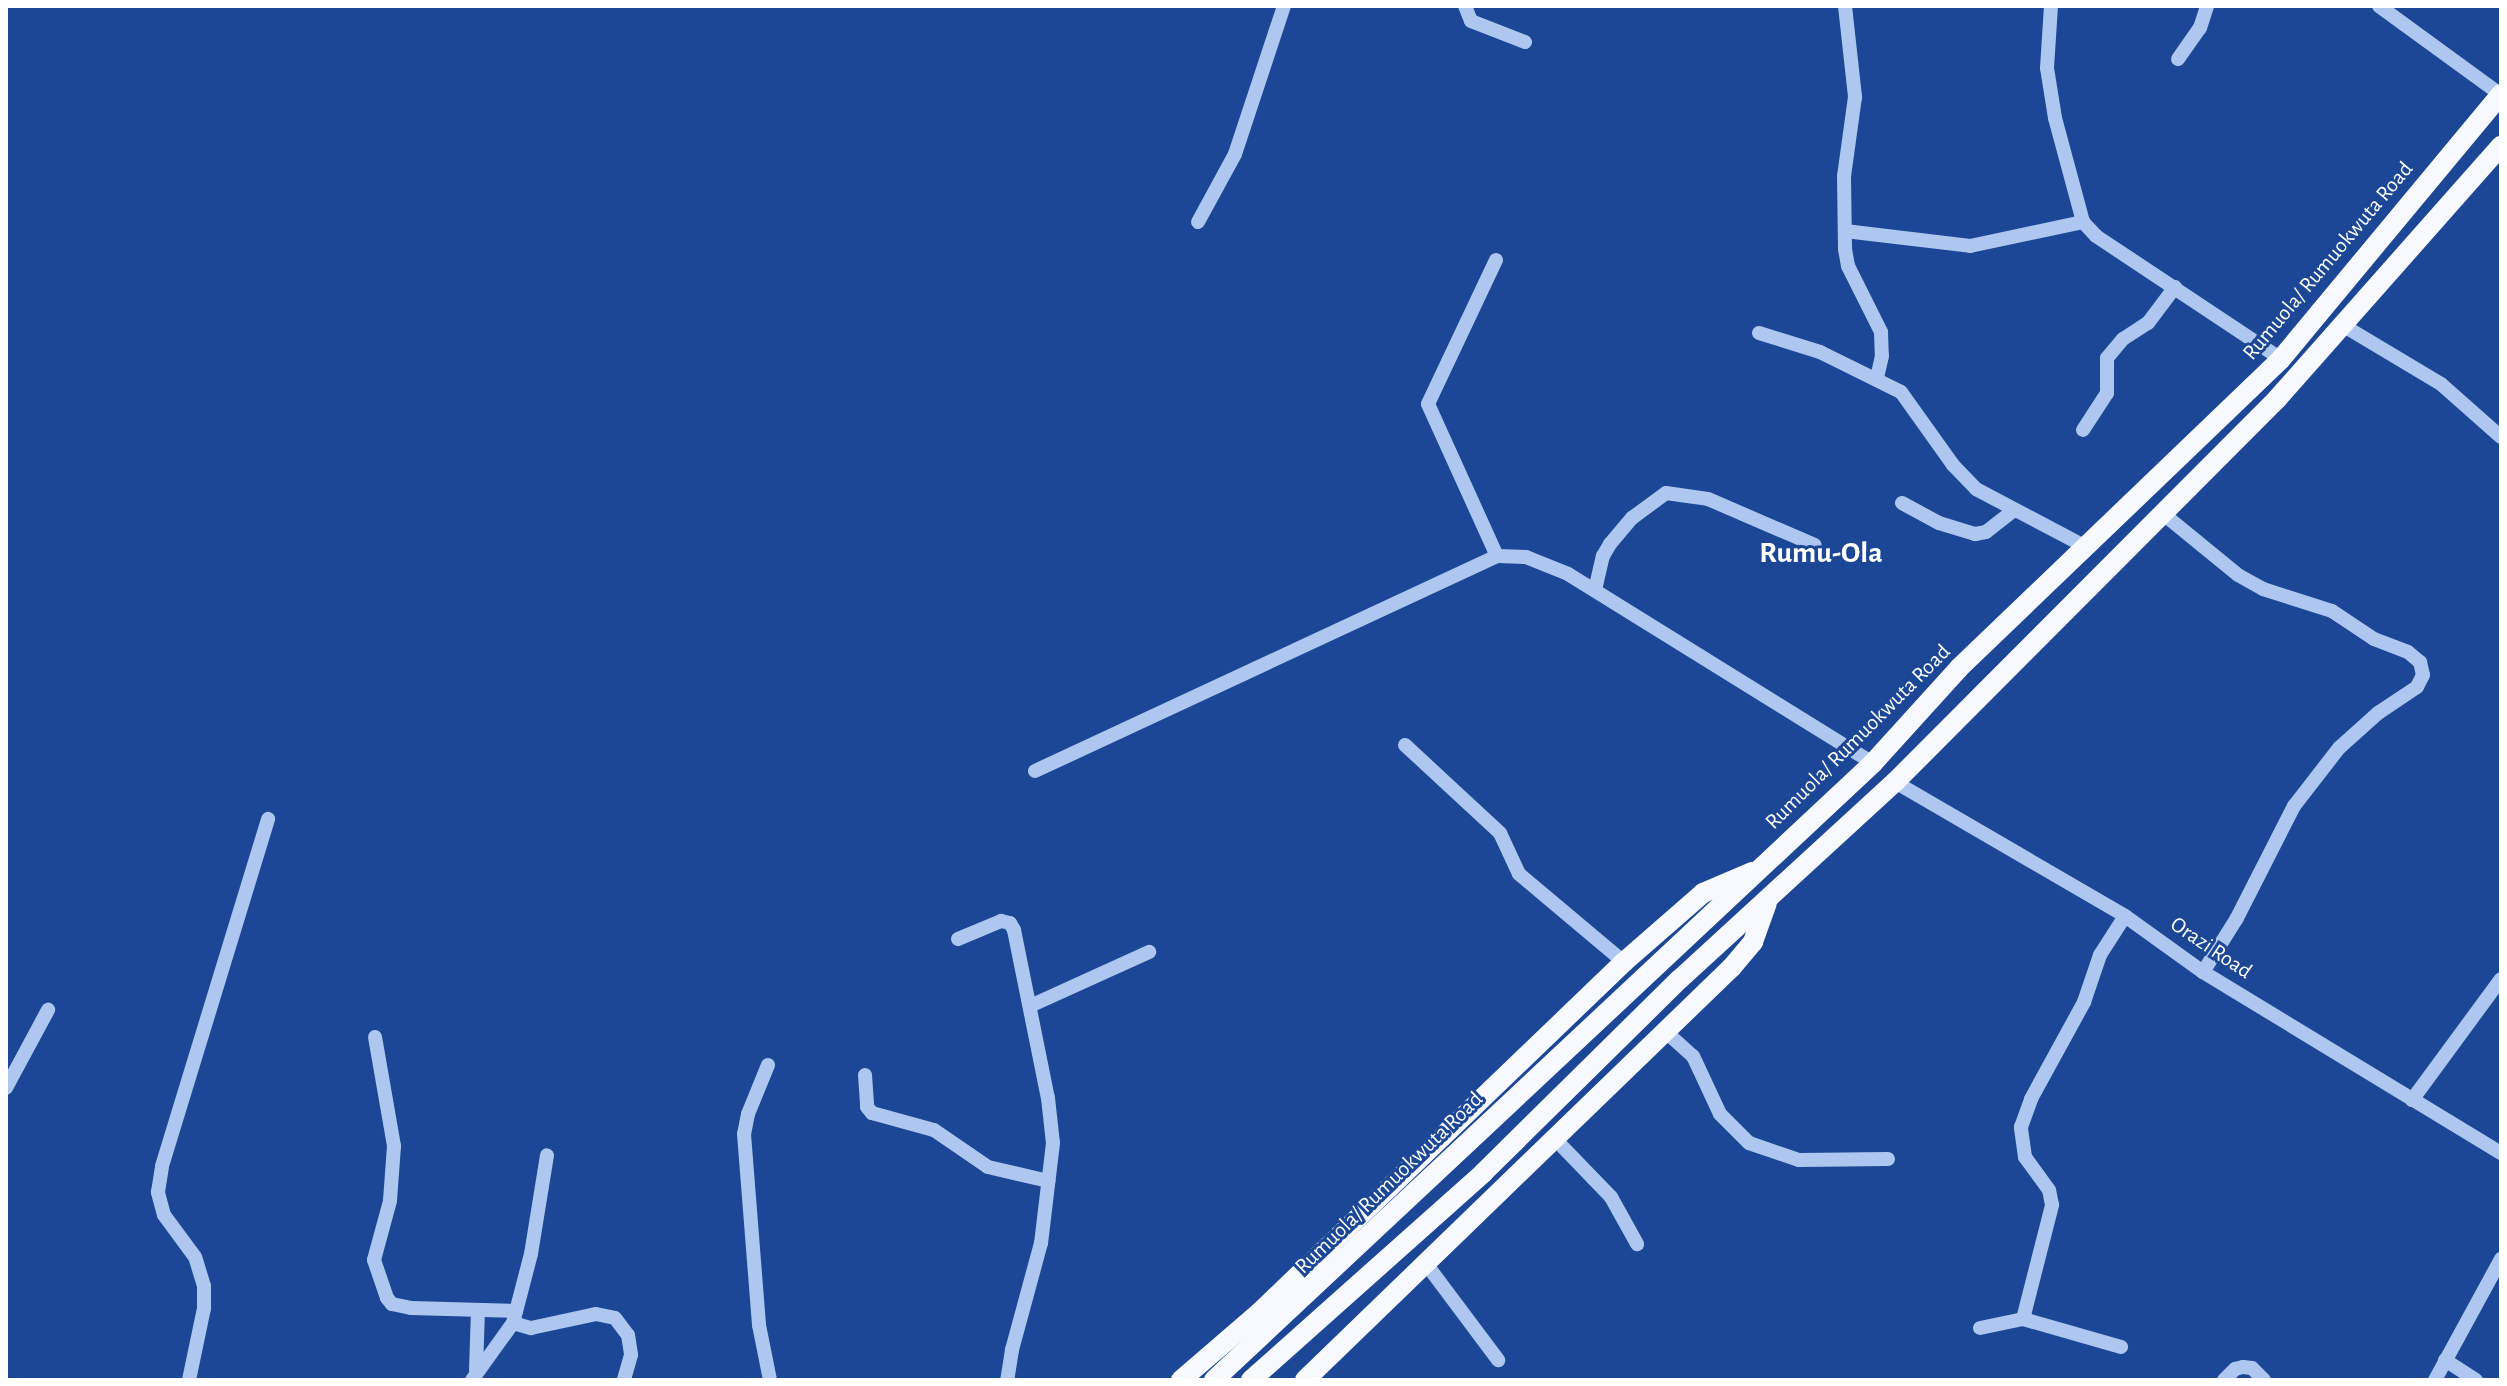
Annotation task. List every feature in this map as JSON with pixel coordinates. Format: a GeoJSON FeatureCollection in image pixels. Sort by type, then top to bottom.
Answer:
{"type":"FeatureCollection","features":[{"type":"Feature","properties":{"kind":"main road","name":"Rumuola/ Rumuokwuta Road"},"geometry":{"type":"LineString","coordinates":[[1214,1380],[1608,1007],[1873,763],[1959,668],[2281,359],[2501,94]]}},
{"type":"Feature","properties":{"kind":"main road"},"geometry":{"type":"LineString","coordinates":[[1251,1380],[1483,1173],[1680,979],[1895,782],[2277,399],[2501,146]]}},
{"type":"Feature","properties":{"kind":"main road"},"geometry":{"type":"LineString","coordinates":[[1181,1380],[1260,1312],[1624,962],[1703,893],[1753,876]]}},
{"type":"Feature","properties":{"kind":"main road"},"geometry":{"type":"LineString","coordinates":[[1305,1380],[1556,1140],[1753,942],[1764,903]]}},
{"type":"Feature","properties":{"kind":"street"},"geometry":{"type":"LineString","coordinates":[[1198,222],[1235,154],[1284,6]]}},
{"type":"Feature","properties":{"kind":"street"},"geometry":{"type":"LineString","coordinates":[[1465,6],[1471,21],[1525,42]]}},
{"type":"Feature","properties":{"kind":"street"},"geometry":{"type":"LineString","coordinates":[[1845,6],[1855,97],[1844,176],[1848,266],[1881,332],[1882,356],[1877,378]]}},
{"type":"Feature","properties":{"kind":"street"},"geometry":{"type":"LineString","coordinates":[[2051,6],[2049,81],[2075,203],[2083,222],[2096,236],[2281,359]]}},
{"type":"Feature","properties":{"kind":"street"},"geometry":{"type":"LineString","coordinates":[[2178,59],[2200,28],[2207,6]]}},
{"type":"Feature","properties":{"kind":"street"},"geometry":{"type":"LineString","coordinates":[[2379,6],[2501,94]]}},
{"type":"Feature","properties":{"kind":"street"},"geometry":{"type":"LineString","coordinates":[[1845,231],[1970,246],[2083,222]]}},
{"type":"Feature","properties":{"kind":"street"},"geometry":{"type":"LineString","coordinates":[[1496,260],[1428,404],[1497,556]]}},
{"type":"Feature","properties":{"kind":"street"},"geometry":{"type":"LineString","coordinates":[[2083,430],[2110,384],[2105,368],[2107,358],[2123,339],[2148,323],[2175,287]]}},
{"type":"Feature","properties":{"kind":"street"},"geometry":{"type":"LineString","coordinates":[[2344,326],[2441,384],[2501,437]]}},
{"type":"Feature","properties":{"kind":"street"},"geometry":{"type":"LineString","coordinates":[[1759,333],[1820,352],[1877,378],[1910,401],[1953,465],[1976,489],[2084,546]]}},
{"type":"Feature","properties":{"kind":"street"},"geometry":{"type":"LineString","coordinates":[[1595,590],[1603,556],[1610,544],[1632,518],[1666,493],[1708,499],[1815,545]]}},
{"type":"Feature","properties":{"kind":"street"},"geometry":{"type":"LineString","coordinates":[[1902,503],[1939,523],[1975,534],[1986,532],[2014,510]]}},
{"type":"Feature","properties":{"kind":"street"},"geometry":{"type":"LineString","coordinates":[[2161,512],[2238,575],[2263,589],[2332,611],[2374,639],[2408,652],[2420,662],[2423,675],[2417,687],[2378,713],[2339,748],[2294,806],[2237,918],[2203,972]]}},
{"type":"Feature","properties":{"kind":"street"},"geometry":{"type":"LineString","coordinates":[[1035,771],[1177,703],[1288,656],[1497,556],[1537,561],[1595,590],[1873,763]]}},
{"type":"Feature","properties":{"kind":"street"},"geometry":{"type":"LineString","coordinates":[[1405,745],[1500,833],[1519,874],[1624,962]]}},
{"type":"Feature","properties":{"kind":"street","name":"Orazi Road"},"geometry":{"type":"LineString","coordinates":[[1895,782],[2125,916],[2203,972],[2501,1153]]}},
{"type":"Feature","properties":{"kind":"street"},"geometry":{"type":"LineString","coordinates":[[189,1380],[204,1308],[204,1286],[195,1257],[164,1215],[158,1192],[162,1166],[268,819]]}},
{"type":"Feature","properties":{"kind":"street"},"geometry":{"type":"LineString","coordinates":[[2023,1319],[2052,1205],[2049,1190],[2025,1157],[2020,1144],[2021,1127],[2031,1099],[2084,1002],[2100,955],[2125,916]]}},
{"type":"Feature","properties":{"kind":"street"},"geometry":{"type":"LineString","coordinates":[[958,939],[1001,921],[1010,923],[1030,1006],[1053,1143],[1041,1243],[1007,1380]]}},
{"type":"Feature","properties":{"kind":"street"},"geometry":{"type":"LineString","coordinates":[[1030,1006],[1149,952]]}},
{"type":"Feature","properties":{"kind":"street"},"geometry":{"type":"LineString","coordinates":[[2412,1100],[2501,979]]}},
{"type":"Feature","properties":{"kind":"street"},"geometry":{"type":"LineString","coordinates":[[6,1088],[48,1010]]}},
{"type":"Feature","properties":{"kind":"street"},"geometry":{"type":"LineString","coordinates":[[1666,1032],[1693,1056],[1720,1114],[1749,1143],[1799,1160],[1888,1159]]}},
{"type":"Feature","properties":{"kind":"street"},"geometry":{"type":"LineString","coordinates":[[375,1037],[394,1146],[390,1201],[374,1260],[387,1298],[392,1304],[411,1308],[478,1310],[514,1317],[541,1328],[596,1314],[615,1318],[628,1335],[631,1355],[624,1380]]}},
{"type":"Feature","properties":{"kind":"street"},"geometry":{"type":"LineString","coordinates":[[768,1065],[748,1114],[744,1134],[759,1325],[770,1380]]}},
{"type":"Feature","properties":{"kind":"street"},"geometry":{"type":"LineString","coordinates":[[865,1075],[867,1107],[872,1113],[934,1130],[988,1167],[1048,1181]]}},
{"type":"Feature","properties":{"kind":"street"},"geometry":{"type":"LineString","coordinates":[[1556,1140],[1611,1197],[1637,1244]]}},
{"type":"Feature","properties":{"kind":"street"},"geometry":{"type":"LineString","coordinates":[[474,1375],[514,1317],[531,1254],[547,1155]]}},
{"type":"Feature","properties":{"kind":"street"},"geometry":{"type":"LineString","coordinates":[[2435,1380],[2501,1259]]}},
{"type":"Feature","properties":{"kind":"street"},"geometry":{"type":"LineString","coordinates":[[1427,1265],[1498,1360]]}},
{"type":"Feature","properties":{"kind":"street"},"geometry":{"type":"LineString","coordinates":[[474,1375],[478,1310]]}},
{"type":"Feature","properties":{"kind":"street"},"geometry":{"type":"LineString","coordinates":[[1980,1328],[2023,1319],[2121,1347]]}},
{"type":"Feature","properties":{"kind":"street"},"geometry":{"type":"LineString","coordinates":[[2445,1360],[2476,1380]]}},
{"type":"Feature","properties":{"kind":"street"},"geometry":{"type":"LineString","coordinates":[[2224,1380],[2235,1369],[2243,1367],[2252,1368],[2264,1380],[2278,1380]]}},
{"type":"Feature","properties":{"kind":"district","name":"Rumu-Ola"},"geometry":{"type":"Point","coordinates":[1821,553]}}]}
